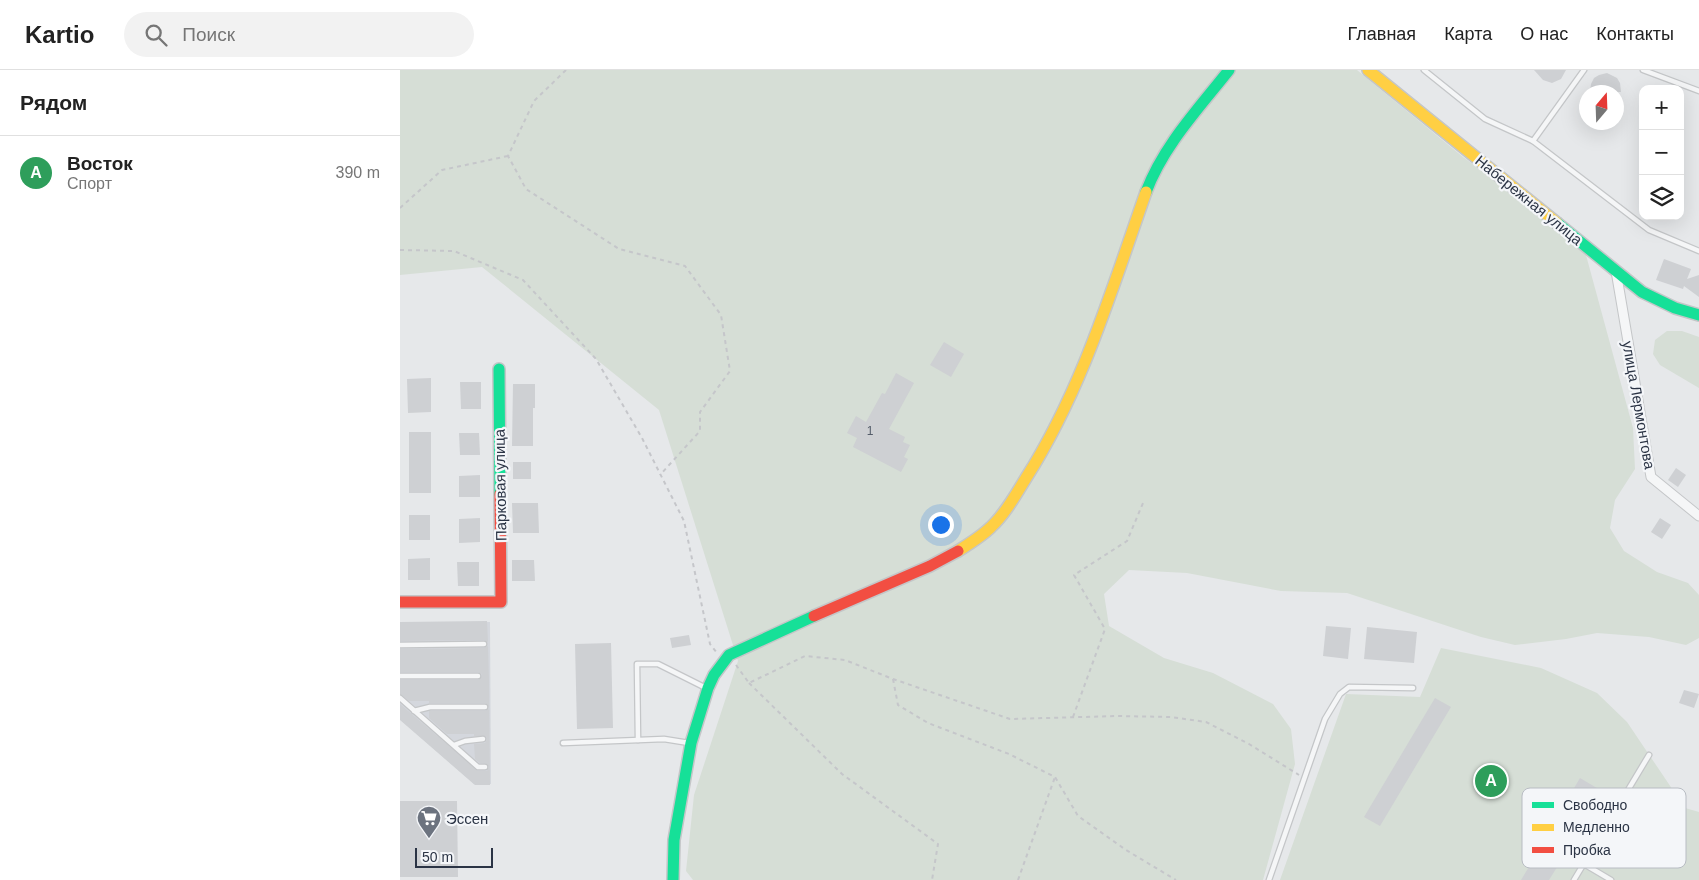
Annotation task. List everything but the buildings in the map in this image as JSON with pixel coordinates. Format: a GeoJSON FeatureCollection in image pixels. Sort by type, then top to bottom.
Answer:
{"type":"FeatureCollection","features":[{"type":"Feature","properties":{"kind":"street"},"geometry":{"type":"LineString","coordinates":[[673,880],[674,840],[691,743],[708,688],[726,658],[868,592],[939,563],[989,529],[1003,513],[1029,476],[1055,430],[1095,339],[1150,182],[1161,159],[1229,70]]}},
{"type":"Feature","properties":{"kind":"street","name":"Набережная улица"},"geometry":{"type":"LineString","coordinates":[[1368,70],[1642,292],[1676,308],[1699,315]]}},
{"type":"Feature","properties":{"kind":"street","name":"улица Лермонтова"},"geometry":{"type":"LineString","coordinates":[[1616,271],[1651,477],[1699,516]]}},
{"type":"Feature","properties":{"kind":"street","name":"Парковая улица"},"geometry":{"type":"LineString","coordinates":[[400,602],[501,602],[499,369]]}},
{"type":"Feature","properties":{"kind":"lane"},"geometry":{"type":"LineString","coordinates":[[1424,70],[1485,119],[1533,141],[1649,230],[1699,251]]}},
{"type":"Feature","properties":{"kind":"lane"},"geometry":{"type":"LineString","coordinates":[[1533,141],[1584,70]]}},
{"type":"Feature","properties":{"kind":"lane"},"geometry":{"type":"LineString","coordinates":[[1644,70],[1699,91]]}},
{"type":"Feature","properties":{"kind":"lane"},"geometry":{"type":"LineString","coordinates":[[400,645],[484,644]]}},
{"type":"Feature","properties":{"kind":"lane"},"geometry":{"type":"LineString","coordinates":[[638,740],[637,664],[658,664],[708,688]]}},
{"type":"Feature","properties":{"kind":"lane"},"geometry":{"type":"LineString","coordinates":[[400,676],[478,676]]}},
{"type":"Feature","properties":{"kind":"lane"},"geometry":{"type":"LineString","coordinates":[[1269,880],[1325,719],[1340,694],[1349,687],[1414,688]]}},
{"type":"Feature","properties":{"kind":"lane"},"geometry":{"type":"LineString","coordinates":[[400,698],[478,767],[485,767]]}},
{"type":"Feature","properties":{"kind":"lane"},"geometry":{"type":"LineString","coordinates":[[414,711],[430,707],[485,707]]}},
{"type":"Feature","properties":{"kind":"lane"},"geometry":{"type":"LineString","coordinates":[[454,745],[465,741],[483,739]]}},
{"type":"Feature","properties":{"kind":"lane"},"geometry":{"type":"LineString","coordinates":[[563,743],[664,739],[691,743]]}},
{"type":"Feature","properties":{"kind":"lane"},"geometry":{"type":"LineString","coordinates":[[1629,788],[1649,755]]}},
{"type":"Feature","properties":{"kind":"lane"},"geometry":{"type":"LineString","coordinates":[[1574,880],[1582,868]]}},
{"type":"Feature","properties":{"kind":"lane"},"geometry":{"type":"LineString","coordinates":[[1591,868],[1611,880]]}},
{"type":"Feature","properties":{"kind":"path"},"geometry":{"type":"LineString","coordinates":[[508,156],[534,101],[566,70]]}},
{"type":"Feature","properties":{"kind":"path"},"geometry":{"type":"LineString","coordinates":[[400,208],[442,170],[508,156]]}},
{"type":"Feature","properties":{"kind":"path"},"geometry":{"type":"LineString","coordinates":[[508,156],[526,189],[619,249],[685,266],[721,315],[730,371],[700,412],[700,431],[660,474]]}},
{"type":"Feature","properties":{"kind":"path"},"geometry":{"type":"LineString","coordinates":[[400,250],[454,251],[523,280],[596,359],[642,438],[684,522],[710,644],[842,774],[938,844],[932,880]]}},
{"type":"Feature","properties":{"kind":"path"},"geometry":{"type":"LineString","coordinates":[[1073,717],[1105,629],[1074,576],[1127,541],[1143,503]]}},
{"type":"Feature","properties":{"kind":"path"},"geometry":{"type":"LineString","coordinates":[[749,683],[804,656],[845,660],[893,679],[1010,719],[1171,717],[1206,722],[1249,744],[1304,779]]}},
{"type":"Feature","properties":{"kind":"path"},"geometry":{"type":"LineString","coordinates":[[893,679],[898,705],[928,723],[1009,754],[1055,777],[1078,816],[1126,850],[1176,880]]}},
{"type":"Feature","properties":{"kind":"path"},"geometry":{"type":"LineString","coordinates":[[1018,880],[1055,777]]}},
{"type":"Feature","properties":{"kind":"shaded area"},"geometry":{"type":"Polygon","coordinates":[[[400,70],[1357,70],[1463,157],[1583,244],[1633,428],[1635,469],[1615,500],[1610,528],[1624,551],[1657,572],[1688,583],[1699,595],[1699,638],[1686,645],[1649,637],[1597,633],[1515,645],[1481,637],[1347,593],[1281,591],[1187,573],[1129,570],[1104,594],[1109,626],[1164,658],[1213,673],[1273,704],[1291,729],[1295,764],[1263,880],[693,880],[686,871],[694,795],[738,661],[659,410],[482,267],[400,275],[400,70]]]}},
{"type":"Feature","properties":{"kind":"shaded area"},"geometry":{"type":"Polygon","coordinates":[[[1667,331],[1682,331],[1699,337],[1699,388],[1660,365],[1653,354],[1655,340],[1667,331]]]}},
{"type":"Feature","properties":{"kind":"shaded area"},"geometry":{"type":"Polygon","coordinates":[[[490,622],[491,784],[474,784],[400,719],[400,623],[490,622]]]}},
{"type":"Feature","properties":{"kind":"shaded area"},"geometry":{"type":"Polygon","coordinates":[[[1441,648],[1541,668],[1597,693],[1627,722],[1672,788],[1522,788],[1522,868],[1686,868],[1686,808],[1699,812],[1699,880],[1280,880],[1346,694],[1420,697],[1441,648]]]}},
{"type":"Feature","properties":{"kind":"traffic: fast"},"geometry":{"type":"LineString","coordinates":[[1146,192],[1153,175],[1172,143],[1229,70]]}},
{"type":"Feature","properties":{"kind":"traffic: fast"},"geometry":{"type":"LineString","coordinates":[[1557,223],[1642,292],[1675,308],[1699,315]]}},
{"type":"Feature","properties":{"kind":"traffic: fast"},"geometry":{"type":"LineString","coordinates":[[499,369],[500,494]]}},
{"type":"Feature","properties":{"kind":"traffic: fast"},"geometry":{"type":"LineString","coordinates":[[673,880],[674,840],[691,743],[708,688],[714,675],[729,655],[814,616]]}},
{"type":"Feature","properties":{"kind":"traffic: slow"},"geometry":{"type":"LineString","coordinates":[[1368,70],[1557,223]]}},
{"type":"Feature","properties":{"kind":"traffic: slow"},"geometry":{"type":"LineString","coordinates":[[958,551],[984,534],[1001,516],[1046,444],[1064,410],[1108,302],[1146,192]]}},
{"type":"Feature","properties":{"kind":"traffic: jam"},"geometry":{"type":"LineString","coordinates":[[400,602],[501,602],[500,494]]}},
{"type":"Feature","properties":{"kind":"traffic: jam"},"geometry":{"type":"LineString","coordinates":[[814,616],[930,566],[958,551]]}},
{"type":"Feature","properties":{"kind":"place","name":"Восток"},"geometry":{"type":"Point","coordinates":[1491,781]}},
{"type":"Feature","properties":{"kind":"place","name":"Эссен"},"geometry":{"type":"Point","coordinates":[429,839]}}]}
